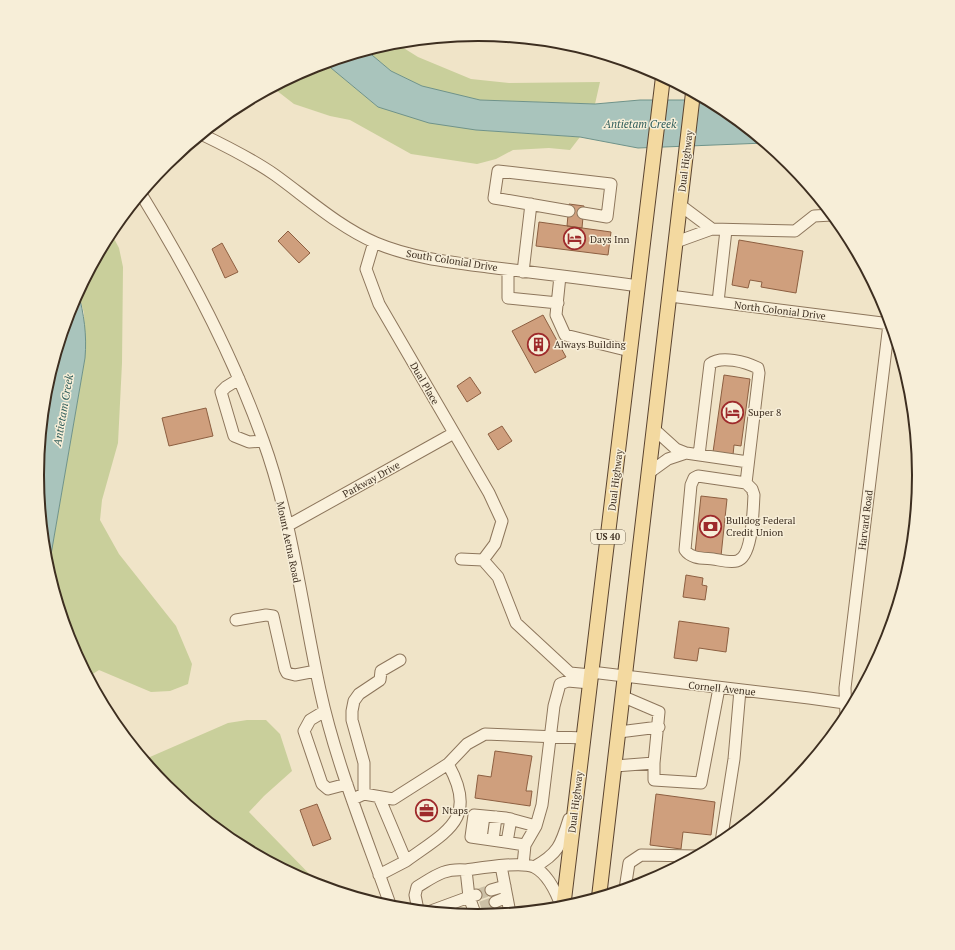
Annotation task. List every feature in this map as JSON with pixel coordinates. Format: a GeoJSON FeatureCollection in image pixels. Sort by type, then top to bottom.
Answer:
{"type":"FeatureCollection","features":[{"type":"Feature","properties":{"kind":"main road","name":"Dual Highway"},"geometry":{"type":"LineString","coordinates":[[563,901],[662,83]]}},
{"type":"Feature","properties":{"kind":"main road","name":"Dual Highway"},"geometry":{"type":"LineString","coordinates":[[600,891],[624,697],[692,98]]}},
{"type":"Feature","properties":{"kind":"street","name":"South Colonial Drive"},"geometry":{"type":"LineString","coordinates":[[206,137],[267,170],[338,221],[374,242],[423,258],[638,286]]}},
{"type":"Feature","properties":{"kind":"street"},"geometry":{"type":"LineString","coordinates":[[569,211],[494,198],[498,171],[611,184],[607,217],[583,213]]}},
{"type":"Feature","properties":{"kind":"street","name":"Mount Aetna Road"},"geometry":{"type":"LineString","coordinates":[[143,198],[192,282],[224,345],[264,441],[287,526],[325,711],[347,784],[388,900]]}},
{"type":"Feature","properties":{"kind":"street"},"geometry":{"type":"LineString","coordinates":[[523,272],[531,204]]}},
{"type":"Feature","properties":{"kind":"street"},"geometry":{"type":"LineString","coordinates":[[680,205],[712,229]]}},
{"type":"Feature","properties":{"kind":"street"},"geometry":{"type":"LineString","coordinates":[[676,242],[712,229],[795,231],[814,216],[825,215]]}},
{"type":"Feature","properties":{"kind":"street"},"geometry":{"type":"LineString","coordinates":[[718,302],[726,230]]}},
{"type":"Feature","properties":{"kind":"street","name":"Dual Place"},"geometry":{"type":"LineString","coordinates":[[374,242],[366,270],[369,282],[379,304],[454,433],[502,520],[495,544],[483,560]]}},
{"type":"Feature","properties":{"kind":"street"},"geometry":{"type":"LineString","coordinates":[[508,270],[508,298],[558,303]]}},
{"type":"Feature","properties":{"kind":"street"},"geometry":{"type":"LineString","coordinates":[[560,276],[556,315],[565,335],[630,351]]}},
{"type":"Feature","properties":{"kind":"street","name":"North Colonial Drive"},"geometry":{"type":"LineString","coordinates":[[670,296],[883,323]]}},
{"type":"Feature","properties":{"kind":"street","name":"Harvard Road"},"geometry":{"type":"LineString","coordinates":[[848,700],[846,688],[888,337]]}},
{"type":"Feature","properties":{"kind":"street"},"geometry":{"type":"LineString","coordinates":[[699,455],[710,364],[720,360],[743,363],[758,368],[759,373],[746,483]]}},
{"type":"Feature","properties":{"kind":"street"},"geometry":{"type":"LineString","coordinates":[[239,379],[221,392],[234,436],[249,442],[264,441]]}},
{"type":"Feature","properties":{"kind":"street"},"geometry":{"type":"LineString","coordinates":[[655,430],[671,445],[686,453],[748,462]]}},
{"type":"Feature","properties":{"kind":"street","name":"Parkway Drive"},"geometry":{"type":"LineString","coordinates":[[287,526],[454,433]]}},
{"type":"Feature","properties":{"kind":"street"},"geometry":{"type":"LineString","coordinates":[[650,472],[668,459],[686,453]]}},
{"type":"Feature","properties":{"kind":"street"},"geometry":{"type":"LineString","coordinates":[[698,476],[746,483],[752,489],[754,495],[750,543],[743,557],[739,560],[724,561],[691,556],[684,550],[691,485],[694,478],[698,476]]}},
{"type":"Feature","properties":{"kind":"street"},"geometry":{"type":"LineString","coordinates":[[461,560],[483,560],[498,577],[516,623],[570,673],[591,677]]}},
{"type":"Feature","properties":{"kind":"street"},"geometry":{"type":"LineString","coordinates":[[236,620],[266,615],[273,616],[284,669],[287,673],[295,676],[316,671]]}},
{"type":"Feature","properties":{"kind":"street"},"geometry":{"type":"LineString","coordinates":[[364,794],[364,763],[352,720],[354,702],[360,694],[380,680],[381,671],[400,660]]}},
{"type":"Feature","properties":{"kind":"street"},"geometry":{"type":"LineString","coordinates":[[559,901],[555,891],[545,878],[529,866],[525,845],[536,826],[542,805],[554,706],[560,684],[591,677]]}},
{"type":"Feature","properties":{"kind":"street","name":"Cornell Avenue"},"geometry":{"type":"LineString","coordinates":[[591,677],[626,678],[740,690],[846,704]]}},
{"type":"Feature","properties":{"kind":"street"},"geometry":{"type":"LineString","coordinates":[[624,697],[660,712],[654,763],[654,780],[701,783],[719,688]]}},
{"type":"Feature","properties":{"kind":"street"},"geometry":{"type":"LineString","coordinates":[[722,834],[734,759],[740,690]]}},
{"type":"Feature","properties":{"kind":"street"},"geometry":{"type":"LineString","coordinates":[[325,711],[310,720],[304,731],[322,784],[328,789],[347,784]]}},
{"type":"Feature","properties":{"kind":"street"},"geometry":{"type":"LineString","coordinates":[[619,732],[659,727]]}},
{"type":"Feature","properties":{"kind":"street"},"geometry":{"type":"LineString","coordinates":[[353,799],[364,794],[380,798],[393,799],[448,764],[468,744],[485,734],[583,738]]}},
{"type":"Feature","properties":{"kind":"street"},"geometry":{"type":"LineString","coordinates":[[615,766],[654,763]]}},
{"type":"Feature","properties":{"kind":"street"},"geometry":{"type":"LineString","coordinates":[[380,875],[406,861],[450,829],[457,819],[461,800],[456,779],[448,764]]}},
{"type":"Feature","properties":{"kind":"street"},"geometry":{"type":"LineString","coordinates":[[380,798],[406,861]]}},
{"type":"Feature","properties":{"kind":"street"},"geometry":{"type":"LineString","coordinates":[[417,904],[415,895],[417,887],[444,871],[501,866],[529,866],[548,860],[558,848],[575,802]]}},
{"type":"Feature","properties":{"kind":"street"},"geometry":{"type":"LineString","coordinates":[[525,845],[471,837],[474,815],[511,819],[536,826]]}},
{"type":"Feature","properties":{"kind":"street"},"geometry":{"type":"LineString","coordinates":[[493,840],[496,817]]}},
{"type":"Feature","properties":{"kind":"street"},"geometry":{"type":"LineString","coordinates":[[507,842],[511,819]]}},
{"type":"Feature","properties":{"kind":"street"},"geometry":{"type":"LineString","coordinates":[[626,883],[629,863],[634,858],[641,855],[685,856]]}},
{"type":"Feature","properties":{"kind":"street"},"geometry":{"type":"LineString","coordinates":[[501,866],[507,897],[506,908]]}},
{"type":"Feature","properties":{"kind":"street"},"geometry":{"type":"LineString","coordinates":[[466,870],[476,909]]}},
{"type":"Feature","properties":{"kind":"street"},"geometry":{"type":"LineString","coordinates":[[492,890],[505,886]]}},
{"type":"Feature","properties":{"kind":"street"},"geometry":{"type":"LineString","coordinates":[[441,907],[472,896]]}},
{"type":"Feature","properties":{"kind":"street"},"geometry":{"type":"LineString","coordinates":[[495,902],[507,897]]}},
{"type":"Feature","properties":{"kind":"green space"},"geometry":{"type":"Polygon","coordinates":[[[403,48],[418,57],[471,79],[509,83],[600,82],[595,104],[480,100],[422,86],[391,71],[371,54],[403,48]]]}},
{"type":"Feature","properties":{"kind":"green space"},"geometry":{"type":"Polygon","coordinates":[[[330,67],[378,107],[476,130],[580,137],[570,150],[549,148],[513,150],[496,159],[477,164],[411,154],[350,120],[330,116],[294,104],[277,91],[311,74],[330,67]]]}},
{"type":"Feature","properties":{"kind":"green space"},"geometry":{"type":"Polygon","coordinates":[[[114,239],[119,248],[123,267],[122,363],[118,443],[102,500],[100,520],[119,554],[176,626],[192,664],[188,684],[170,691],[151,692],[99,670],[92,674],[77,641],[58,587],[51,555],[85,358],[84,313],[80,301],[88,283],[114,239]]]}},
{"type":"Feature","properties":{"kind":"green space"},"geometry":{"type":"Polygon","coordinates":[[[247,720],[266,720],[280,734],[292,771],[264,796],[249,812],[311,876],[260,851],[236,836],[191,801],[148,758],[228,723],[247,720]]]}},
{"type":"Feature","properties":{"kind":"water","name":"Antietam Creek"},"geometry":{"type":"Polygon","coordinates":[[[371,54],[391,71],[422,86],[480,100],[595,104],[640,100],[696,100],[719,114],[757,143],[638,148],[580,137],[476,130],[429,123],[378,107],[330,67],[371,54]]]}},
{"type":"Feature","properties":{"kind":"water","name":"Antietam Creek"},"geometry":{"type":"Polygon","coordinates":[[[80,301],[86,341],[85,358],[51,555],[44,503],[44,447],[47,418],[58,363],[80,301]]]}},
{"type":"Feature","properties":{"kind":"building"},"geometry":{"type":"Polygon","coordinates":[[[569,204],[584,206],[582,228],[567,226],[569,204]]]}},
{"type":"Feature","properties":{"kind":"building","name":"Days Inn"},"geometry":{"type":"Polygon","coordinates":[[[539,222],[611,232],[608,255],[536,246],[539,222]]]}},
{"type":"Feature","properties":{"kind":"building"},"geometry":{"type":"Polygon","coordinates":[[[288,231],[310,253],[299,263],[278,241],[288,231]]]}},
{"type":"Feature","properties":{"kind":"building"},"geometry":{"type":"Polygon","coordinates":[[[739,240],[803,251],[796,293],[761,287],[762,282],[750,280],[748,288],[732,285],[739,240]]]}},
{"type":"Feature","properties":{"kind":"building"},"geometry":{"type":"Polygon","coordinates":[[[222,243],[238,272],[225,278],[212,249],[222,243]]]}},
{"type":"Feature","properties":{"kind":"building","name":"Always Building"},"geometry":{"type":"Polygon","coordinates":[[[543,315],[566,357],[535,373],[512,331],[543,315]]]}},
{"type":"Feature","properties":{"kind":"building","name":"Super 8"},"geometry":{"type":"Polygon","coordinates":[[[724,375],[750,379],[741,446],[734,445],[733,455],[713,452],[724,375]]]}},
{"type":"Feature","properties":{"kind":"building"},"geometry":{"type":"Polygon","coordinates":[[[470,377],[481,393],[467,402],[457,386],[470,377]]]}},
{"type":"Feature","properties":{"kind":"building"},"geometry":{"type":"Polygon","coordinates":[[[206,408],[213,436],[169,446],[162,418],[206,408]]]}},
{"type":"Feature","properties":{"kind":"building"},"geometry":{"type":"Polygon","coordinates":[[[502,426],[512,441],[498,450],[488,434],[502,426]]]}},
{"type":"Feature","properties":{"kind":"building"},"geometry":{"type":"Polygon","coordinates":[[[701,496],[727,499],[721,556],[695,553],[701,496]]]}},
{"type":"Feature","properties":{"kind":"building"},"geometry":{"type":"Polygon","coordinates":[[[686,575],[703,578],[702,585],[707,586],[705,600],[683,597],[686,575]]]}},
{"type":"Feature","properties":{"kind":"building"},"geometry":{"type":"Polygon","coordinates":[[[679,621],[729,628],[726,652],[699,648],[697,661],[674,658],[679,621]]]}},
{"type":"Feature","properties":{"kind":"building"},"geometry":{"type":"Polygon","coordinates":[[[495,751],[532,756],[526,791],[532,791],[530,806],[475,798],[478,775],[491,777],[495,751]]]}},
{"type":"Feature","properties":{"kind":"building"},"geometry":{"type":"Polygon","coordinates":[[[656,794],[715,802],[711,835],[683,832],[681,849],[650,845],[656,794]]]}},
{"type":"Feature","properties":{"kind":"building"},"geometry":{"type":"Polygon","coordinates":[[[317,804],[331,839],[313,846],[300,810],[317,804]]]}},
{"type":"Feature","properties":{"kind":"tunnel"},"geometry":{"type":"LineString","coordinates":[[476,895],[491,890]]}},
{"type":"Feature","properties":{"kind":"tunnel"},"geometry":{"type":"LineString","coordinates":[[481,907],[495,902]]}},
{"type":"Feature","properties":{"kind":"place","name":"Days Inn"},"geometry":{"type":"Point","coordinates":[574,239]}},
{"type":"Feature","properties":{"kind":"place","name":"Always Building"},"geometry":{"type":"Point","coordinates":[539,344]}},
{"type":"Feature","properties":{"kind":"place","name":"Super 8"},"geometry":{"type":"Point","coordinates":[732,412]}},
{"type":"Feature","properties":{"kind":"place","name":"Bulldog Federal Credit Union"},"geometry":{"type":"Point","coordinates":[710,526]}},
{"type":"Feature","properties":{"kind":"place","name":"Ntaps"},"geometry":{"type":"Point","coordinates":[427,810]}}]}
